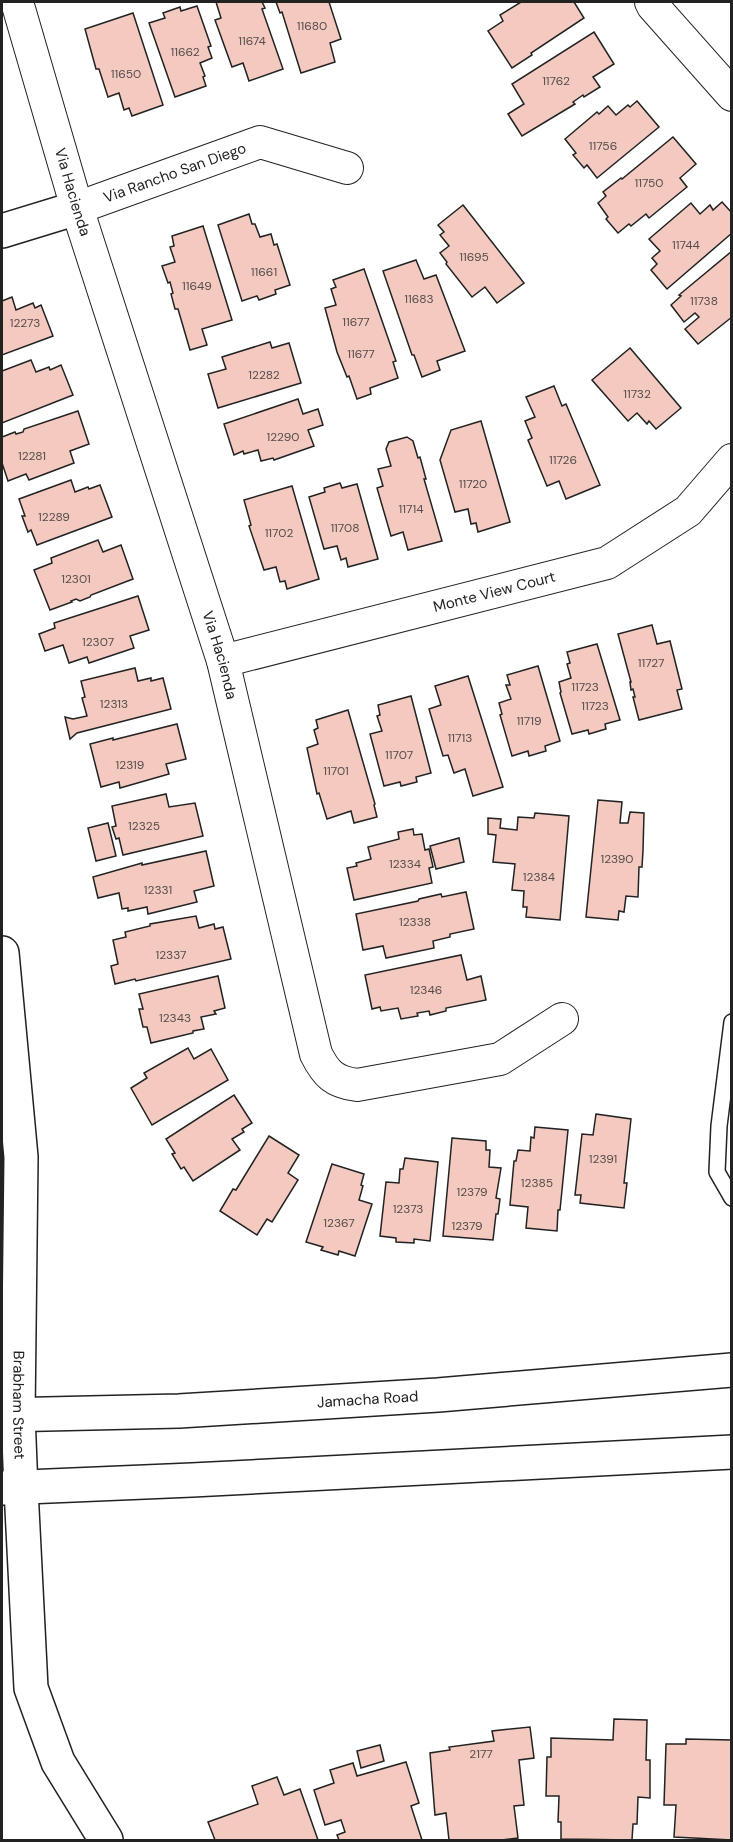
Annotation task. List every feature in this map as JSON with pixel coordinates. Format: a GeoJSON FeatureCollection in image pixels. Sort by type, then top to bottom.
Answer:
{"type":"FeatureCollection","features":[{"type":"Feature","properties":{"kind":"main road","name":"Via Rancho San Diego"},"geometry":{"type":"LineString","coordinates":[[2,231],[76,208]]}},
{"type":"Feature","properties":{"kind":"main road","name":"Brabham Street"},"geometry":{"type":"LineString","coordinates":[[2,953],[21,1157],[10,1415],[11,1488],[31,1688],[58,1762],[106,1840]]}},
{"type":"Feature","properties":{"kind":"main road","name":"Jamacha Road"},"geometry":{"type":"LineString","coordinates":[[10,1415],[179,1411],[438,1395],[732,1370]]}},
{"type":"Feature","properties":{"kind":"main road"},"geometry":{"type":"LineString","coordinates":[[11,1488],[732,1452]]}},
{"type":"Feature","properties":{"kind":"street","name":"Via Hacienda"},"geometry":{"type":"LineString","coordinates":[[17,2],[76,208],[223,661],[316,1054],[322,1067],[331,1077],[343,1083],[357,1085],[500,1059],[562,1019]]}},
{"type":"Feature","properties":{"kind":"street"},"geometry":{"type":"LineString","coordinates":[[651,2],[732,95]]}},
{"type":"Feature","properties":{"kind":"street","name":"Via Rancho San Diego"},"geometry":{"type":"LineString","coordinates":[[76,208],[260,142],[347,168]]}},
{"type":"Feature","properties":{"kind":"street","name":"Monte View Court"},"geometry":{"type":"LineString","coordinates":[[223,661],[608,563],[688,511],[732,460]]}},
{"type":"Feature","properties":{"kind":"lane"},"geometry":{"type":"LineString","coordinates":[[732,1022],[719,1126],[717,1172],[732,1198]]}},
{"type":"Feature","properties":{"kind":"building"},"geometry":{"type":"Polygon","coordinates":[[[216,2],[262,2],[265,8],[262,9],[283,69],[249,81],[243,63],[232,67],[215,20],[221,18],[216,2]]]}},
{"type":"Feature","properties":{"kind":"building"},"geometry":{"type":"Polygon","coordinates":[[[276,2],[329,2],[341,39],[330,43],[335,62],[301,73],[282,12],[280,13],[276,2]]]}},
{"type":"Feature","properties":{"kind":"building"},"geometry":{"type":"Polygon","coordinates":[[[521,2],[574,2],[584,18],[512,68],[488,31],[503,21],[500,15],[521,2]]]}},
{"type":"Feature","properties":{"kind":"building"},"geometry":{"type":"Polygon","coordinates":[[[197,6],[211,46],[208,47],[212,58],[200,63],[206,86],[175,97],[149,23],[165,18],[163,13],[180,7],[181,11],[197,6]]]}},
{"type":"Feature","properties":{"kind":"building"},"geometry":{"type":"Polygon","coordinates":[[[133,13],[163,105],[132,116],[129,108],[124,110],[119,93],[108,97],[99,69],[96,69],[85,29],[133,13]]]}},
{"type":"Feature","properties":{"kind":"building"},"geometry":{"type":"Polygon","coordinates":[[[594,32],[614,64],[593,77],[600,87],[584,97],[583,95],[573,102],[575,104],[522,136],[508,114],[524,104],[512,84],[594,32]]]}},
{"type":"Feature","properties":{"kind":"building"},"geometry":{"type":"Polygon","coordinates":[[[637,101],[659,127],[597,178],[587,165],[584,168],[573,155],[576,153],[565,139],[597,112],[599,114],[608,106],[616,115],[637,101]]]}},
{"type":"Feature","properties":{"kind":"building"},"geometry":{"type":"Polygon","coordinates":[[[673,137],[696,164],[680,178],[687,187],[649,218],[646,214],[618,233],[606,219],[608,217],[598,203],[606,196],[603,192],[673,137]]]}},
{"type":"Feature","properties":{"kind":"building"},"geometry":{"type":"Polygon","coordinates":[[[722,202],[732,213],[732,233],[667,289],[651,270],[657,264],[652,258],[660,251],[649,239],[691,203],[700,214],[710,205],[713,210],[722,202]]]}},
{"type":"Feature","properties":{"kind":"building"},"geometry":{"type":"Polygon","coordinates":[[[463,205],[524,283],[497,303],[485,287],[472,297],[440,253],[449,246],[440,235],[444,232],[438,225],[463,205]]]}},
{"type":"Feature","properties":{"kind":"building"},"geometry":{"type":"Polygon","coordinates":[[[249,214],[260,237],[271,234],[274,245],[277,244],[290,285],[275,290],[276,294],[259,300],[257,296],[242,301],[218,225],[249,214]]]}},
{"type":"Feature","properties":{"kind":"building"},"geometry":{"type":"Polygon","coordinates":[[[203,226],[232,320],[202,329],[207,345],[190,350],[178,309],[175,309],[170,282],[168,283],[162,266],[175,262],[170,247],[174,246],[172,236],[203,226]]]}},
{"type":"Feature","properties":{"kind":"building"},"geometry":{"type":"Polygon","coordinates":[[[732,251],[732,317],[698,344],[685,329],[699,317],[695,313],[684,322],[671,305],[681,296],[679,295],[732,251]]]}},
{"type":"Feature","properties":{"kind":"building"},"geometry":{"type":"Polygon","coordinates":[[[416,260],[424,279],[436,275],[465,351],[437,361],[440,370],[422,377],[383,271],[416,260]]]}},
{"type":"Feature","properties":{"kind":"building"},"geometry":{"type":"Polygon","coordinates":[[[364,269],[396,361],[393,362],[398,378],[370,388],[371,394],[357,399],[337,352],[325,308],[336,305],[331,289],[336,287],[333,280],[364,269]]]}},
{"type":"Feature","properties":{"kind":"building"},"geometry":{"type":"Polygon","coordinates":[[[12,297],[16,310],[33,303],[35,308],[41,305],[53,336],[2,355],[2,301],[12,297]]]}},
{"type":"Feature","properties":{"kind":"building"},"geometry":{"type":"Polygon","coordinates":[[[270,342],[272,348],[289,343],[301,383],[218,408],[208,374],[226,369],[222,357],[270,342]]]}},
{"type":"Feature","properties":{"kind":"building"},"geometry":{"type":"Polygon","coordinates":[[[630,348],[681,408],[656,429],[649,421],[647,424],[637,413],[628,421],[592,380],[630,348]]]}},
{"type":"Feature","properties":{"kind":"building"},"geometry":{"type":"Polygon","coordinates":[[[31,360],[36,372],[49,367],[50,370],[61,365],[73,395],[2,423],[2,371],[31,360]]]}},
{"type":"Feature","properties":{"kind":"building"},"geometry":{"type":"Polygon","coordinates":[[[554,386],[562,406],[566,404],[600,485],[566,499],[559,481],[547,486],[528,440],[532,438],[525,421],[535,417],[526,397],[554,386]]]}},
{"type":"Feature","properties":{"kind":"building"},"geometry":{"type":"Polygon","coordinates":[[[298,399],[303,414],[318,409],[323,425],[308,430],[314,446],[274,460],[273,458],[261,461],[258,450],[244,454],[243,451],[234,455],[224,424],[298,399]]]}},
{"type":"Feature","properties":{"kind":"building"},"geometry":{"type":"Polygon","coordinates":[[[78,411],[89,444],[70,451],[74,463],[29,480],[26,474],[8,481],[2,463],[2,437],[15,432],[16,434],[23,432],[24,429],[78,411]]]}},
{"type":"Feature","properties":{"kind":"building"},"geometry":{"type":"Polygon","coordinates":[[[481,421],[510,522],[478,532],[476,523],[471,524],[468,509],[455,512],[440,460],[451,430],[481,421]]]}},
{"type":"Feature","properties":{"kind":"building"},"geometry":{"type":"Polygon","coordinates":[[[407,437],[413,441],[418,458],[420,457],[442,541],[408,550],[403,532],[391,536],[377,488],[383,486],[378,469],[391,466],[386,449],[389,442],[407,437]]]}},
{"type":"Feature","properties":{"kind":"building"},"geometry":{"type":"Polygon","coordinates":[[[71,480],[75,492],[100,485],[112,517],[37,545],[31,530],[28,532],[19,499],[71,480]]]}},
{"type":"Feature","properties":{"kind":"building"},"geometry":{"type":"Polygon","coordinates":[[[340,483],[342,488],[357,484],[378,559],[348,567],[346,558],[341,560],[337,546],[324,549],[309,497],[325,492],[324,488],[340,483]]]}},
{"type":"Feature","properties":{"kind":"building"},"geometry":{"type":"Polygon","coordinates":[[[292,486],[319,579],[287,589],[285,581],[280,582],[276,567],[264,570],[249,526],[251,525],[244,500],[292,486]]]}},
{"type":"Feature","properties":{"kind":"building"},"geometry":{"type":"Polygon","coordinates":[[[98,540],[103,552],[121,545],[133,579],[80,601],[76,599],[50,610],[34,570],[52,563],[51,558],[98,540]]]}},
{"type":"Feature","properties":{"kind":"building"},"geometry":{"type":"Polygon","coordinates":[[[138,596],[149,630],[130,636],[134,648],[89,663],[87,657],[69,663],[63,645],[45,651],[39,634],[55,628],[54,623],[138,596]]]}},
{"type":"Feature","properties":{"kind":"building"},"geometry":{"type":"Polygon","coordinates":[[[652,625],[657,644],[670,641],[682,689],[677,690],[682,709],[639,720],[618,634],[652,625]]]}},
{"type":"Feature","properties":{"kind":"building"},"geometry":{"type":"Polygon","coordinates":[[[597,644],[620,720],[605,724],[606,729],[589,734],[588,730],[572,734],[559,682],[571,678],[567,664],[570,663],[567,652],[597,644]]]}},
{"type":"Feature","properties":{"kind":"building"},"geometry":{"type":"Polygon","coordinates":[[[538,666],[560,741],[545,746],[546,751],[529,756],[528,751],[512,756],[500,715],[502,714],[499,703],[511,699],[506,685],[510,685],[507,675],[538,666]]]}},
{"type":"Feature","properties":{"kind":"building"},"geometry":{"type":"Polygon","coordinates":[[[135,668],[138,681],[163,678],[171,709],[77,733],[70,739],[65,717],[73,719],[87,716],[82,698],[85,697],[81,681],[135,668]]]}},
{"type":"Feature","properties":{"kind":"building"},"geometry":{"type":"Polygon","coordinates":[[[468,676],[503,787],[473,796],[465,769],[454,773],[448,755],[443,756],[429,709],[441,705],[435,686],[468,676]]]}},
{"type":"Feature","properties":{"kind":"building"},"geometry":{"type":"Polygon","coordinates":[[[411,696],[431,773],[416,777],[417,782],[401,786],[400,782],[384,786],[370,734],[382,731],[377,716],[380,715],[378,705],[411,696]]]}},
{"type":"Feature","properties":{"kind":"building"},"geometry":{"type":"Polygon","coordinates":[[[348,710],[377,817],[354,823],[351,811],[327,819],[319,793],[317,794],[307,748],[318,744],[314,730],[318,728],[316,720],[348,710]]]}},
{"type":"Feature","properties":{"kind":"building"},"geometry":{"type":"Polygon","coordinates":[[[177,724],[186,759],[166,764],[169,774],[120,788],[119,782],[101,787],[90,744],[177,724]]]}},
{"type":"Feature","properties":{"kind":"building"},"geometry":{"type":"Polygon","coordinates":[[[166,794],[169,807],[195,803],[203,836],[123,855],[119,838],[116,839],[112,827],[116,826],[112,806],[166,794]]]}},
{"type":"Feature","properties":{"kind":"building"},"geometry":{"type":"Polygon","coordinates":[[[598,800],[622,802],[620,823],[628,823],[630,812],[644,813],[642,867],[639,867],[638,897],[626,896],[624,912],[619,911],[618,920],[586,917],[598,800]]]}},
{"type":"Feature","properties":{"kind":"building"},"geometry":{"type":"Polygon","coordinates":[[[535,813],[569,816],[560,920],[526,917],[527,907],[523,907],[524,891],[512,890],[515,864],[493,862],[496,835],[488,834],[488,818],[501,819],[500,828],[517,830],[518,817],[534,818],[535,813]]]}},
{"type":"Feature","properties":{"kind":"building"},"geometry":{"type":"Polygon","coordinates":[[[108,823],[116,856],[96,861],[88,828],[108,823]]]}},
{"type":"Feature","properties":{"kind":"building"},"geometry":{"type":"Polygon","coordinates":[[[413,829],[414,835],[422,834],[425,850],[429,849],[433,867],[429,868],[432,883],[354,900],[347,868],[371,859],[368,847],[399,839],[398,832],[413,829]]]}},
{"type":"Feature","properties":{"kind":"building"},"geometry":{"type":"Polygon","coordinates":[[[459,838],[464,862],[436,869],[430,846],[459,838]]]}},
{"type":"Feature","properties":{"kind":"building"},"geometry":{"type":"Polygon","coordinates":[[[206,851],[214,886],[194,891],[197,902],[148,914],[147,907],[128,911],[128,908],[122,909],[119,893],[98,898],[93,877],[142,863],[142,865],[206,851]]]}},
{"type":"Feature","properties":{"kind":"building"},"geometry":{"type":"Polygon","coordinates":[[[466,892],[474,929],[450,934],[450,937],[433,941],[434,948],[386,958],[383,946],[363,950],[356,914],[441,894],[442,897],[466,892]]]}},
{"type":"Feature","properties":{"kind":"building"},"geometry":{"type":"Polygon","coordinates":[[[196,916],[199,928],[214,924],[215,929],[223,927],[231,959],[115,984],[111,966],[118,964],[113,940],[126,937],[125,932],[150,926],[150,924],[196,916]]]}},
{"type":"Feature","properties":{"kind":"building"},"geometry":{"type":"Polygon","coordinates":[[[461,955],[467,980],[481,976],[486,1000],[446,1008],[446,1011],[430,1015],[429,1011],[401,1019],[398,1008],[381,1011],[380,1007],[372,1009],[365,975],[461,955]]]}},
{"type":"Feature","properties":{"kind":"building"},"geometry":{"type":"Polygon","coordinates":[[[218,976],[225,1008],[214,1011],[216,1014],[201,1017],[204,1029],[151,1043],[147,1027],[143,1027],[139,1009],[143,1009],[139,994],[218,976]]]}},
{"type":"Feature","properties":{"kind":"building"},"geometry":{"type":"Polygon","coordinates":[[[188,1048],[194,1059],[211,1049],[228,1080],[152,1125],[131,1088],[147,1078],[144,1073],[188,1048]]]}},
{"type":"Feature","properties":{"kind":"building"},"geometry":{"type":"Polygon","coordinates":[[[234,1095],[252,1123],[242,1129],[244,1132],[232,1139],[240,1150],[193,1181],[184,1167],[181,1169],[166,1139],[234,1095]]]}},
{"type":"Feature","properties":{"kind":"building"},"geometry":{"type":"Polygon","coordinates":[[[596,1114],[631,1119],[624,1183],[627,1183],[624,1208],[580,1203],[581,1195],[575,1195],[582,1134],[593,1135],[596,1114]]]}},
{"type":"Feature","properties":{"kind":"building"},"geometry":{"type":"Polygon","coordinates":[[[535,1127],[568,1130],[557,1231],[526,1228],[528,1207],[510,1205],[514,1161],[516,1161],[518,1150],[530,1151],[531,1137],[534,1138],[535,1127]]]}},
{"type":"Feature","properties":{"kind":"building"},"geometry":{"type":"Polygon","coordinates":[[[269,1136],[299,1155],[288,1173],[298,1180],[272,1222],[267,1219],[257,1235],[220,1211],[233,1189],[236,1190],[269,1136]]]}},
{"type":"Feature","properties":{"kind":"building"},"geometry":{"type":"Polygon","coordinates":[[[452,1138],[486,1141],[486,1150],[490,1150],[489,1167],[501,1168],[496,1198],[500,1199],[493,1240],[443,1236],[452,1138]]]}},
{"type":"Feature","properties":{"kind":"building"},"geometry":{"type":"Polygon","coordinates":[[[405,1158],[438,1162],[430,1241],[414,1239],[414,1243],[396,1242],[396,1238],[380,1236],[386,1182],[399,1183],[400,1169],[403,1169],[405,1158]]]}},
{"type":"Feature","properties":{"kind":"building"},"geometry":{"type":"Polygon","coordinates":[[[332,1164],[364,1174],[359,1200],[372,1204],[355,1256],[339,1251],[338,1255],[306,1242],[332,1164]]]}},
{"type":"Feature","properties":{"kind":"building"},"geometry":{"type":"Polygon","coordinates":[[[614,1719],[647,1720],[646,1760],[650,1760],[650,1798],[638,1797],[637,1824],[633,1824],[632,1840],[561,1839],[561,1822],[558,1822],[559,1796],[546,1796],[547,1757],[551,1757],[551,1738],[613,1740],[614,1719]]]}},
{"type":"Feature","properties":{"kind":"building"},"geometry":{"type":"Polygon","coordinates":[[[530,1727],[534,1758],[519,1760],[524,1805],[514,1806],[518,1838],[449,1840],[446,1813],[435,1815],[430,1753],[450,1750],[449,1747],[494,1741],[492,1731],[530,1727]]]}},
{"type":"Feature","properties":{"kind":"building"},"geometry":{"type":"Polygon","coordinates":[[[686,1739],[732,1740],[732,1840],[674,1837],[676,1805],[664,1805],[666,1744],[686,1744],[686,1739]]]}},
{"type":"Feature","properties":{"kind":"building"},"geometry":{"type":"Polygon","coordinates":[[[380,1745],[384,1761],[361,1768],[357,1751],[380,1745]]]}},
{"type":"Feature","properties":{"kind":"building"},"geometry":{"type":"Polygon","coordinates":[[[406,1762],[419,1803],[411,1806],[422,1840],[339,1840],[337,1835],[345,1832],[341,1820],[325,1825],[314,1790],[334,1783],[330,1770],[353,1763],[357,1776],[406,1762]]]}},
{"type":"Feature","properties":{"kind":"building"},"geometry":{"type":"Polygon","coordinates":[[[277,1777],[284,1795],[300,1789],[318,1840],[215,1840],[208,1822],[258,1804],[252,1786],[277,1777]]]}}]}
